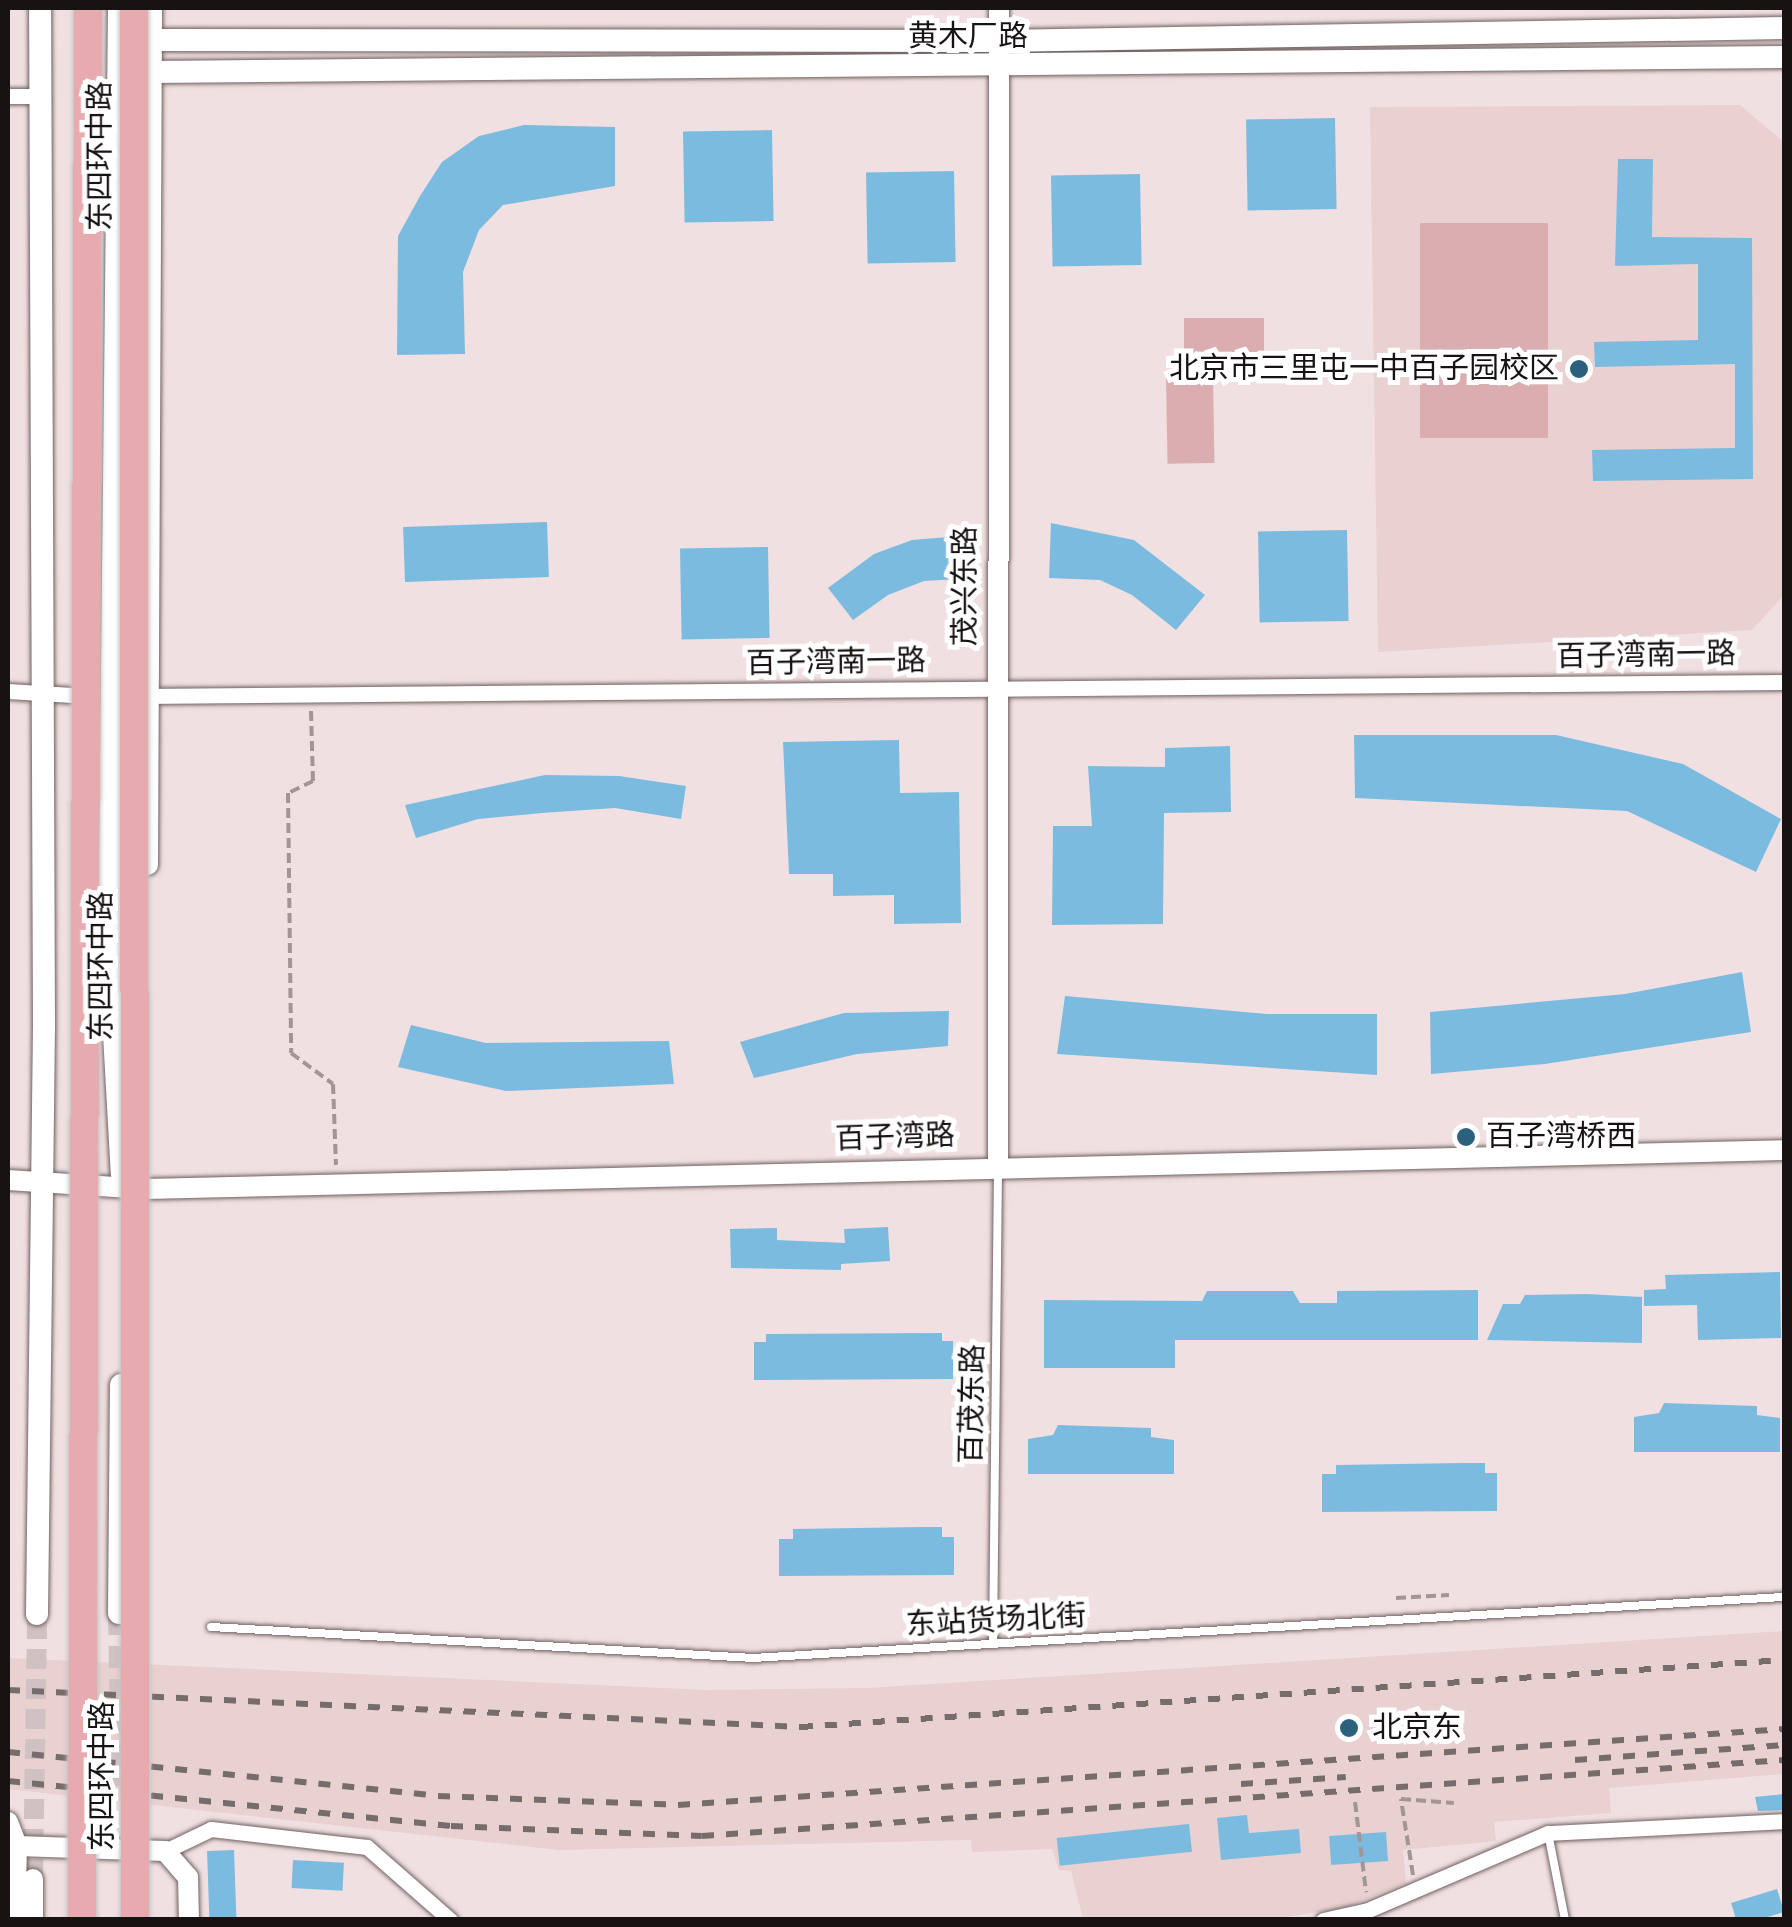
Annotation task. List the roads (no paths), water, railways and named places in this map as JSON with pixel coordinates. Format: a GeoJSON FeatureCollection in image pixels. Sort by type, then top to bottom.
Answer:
{"type":"FeatureCollection","features":[{"type":"Feature","properties":{"kind":"highway","name":"东四环中路"},"geometry":{"type":"LineString","coordinates":[[82,1920],[88,8]]}},
{"type":"Feature","properties":{"kind":"highway","name":"东四环中路"},"geometry":{"type":"LineString","coordinates":[[135,9],[135,1920]]}},
{"type":"Feature","properties":{"kind":"main road","name":"东四环中路"},"geometry":{"type":"LineString","coordinates":[[37,1614],[43,1179],[40,8]]}},
{"type":"Feature","properties":{"kind":"main road","name":"东四环中路"},"geometry":{"type":"LineString","coordinates":[[75,8],[73,1182],[85,1612]]}},
{"type":"Feature","properties":{"kind":"main road","name":"东四环中路"},"geometry":{"type":"LineString","coordinates":[[119,1614],[135,1188],[109,945],[135,9]]}},
{"type":"Feature","properties":{"kind":"main road"},"geometry":{"type":"LineString","coordinates":[[152,40],[1000,42],[1784,28]]}},
{"type":"Feature","properties":{"kind":"main road","name":"黄木厂路"},"geometry":{"type":"LineString","coordinates":[[152,72],[1784,57]]}},
{"type":"Feature","properties":{"kind":"main road","name":"东四环中路"},"geometry":{"type":"LineString","coordinates":[[123,1875],[123,1920]]}},
{"type":"Feature","properties":{"kind":"main road","name":"东四环中路"},"geometry":{"type":"LineString","coordinates":[[94,1877],[94,1920]]}},
{"type":"Feature","properties":{"kind":"street","name":"茂兴东路"},"geometry":{"type":"LineString","coordinates":[[998,1165],[999,8]]}},
{"type":"Feature","properties":{"kind":"street","name":"东四环中路"},"geometry":{"type":"LineString","coordinates":[[135,9],[152,40],[149,696],[135,1188],[145,1613]]}},
{"type":"Feature","properties":{"kind":"street"},"geometry":{"type":"LineString","coordinates":[[8,96],[40,96]]}},
{"type":"Feature","properties":{"kind":"street","name":"百子湾南一路"},"geometry":{"type":"LineString","coordinates":[[8,691],[74,696],[311,696],[1784,682]]}},
{"type":"Feature","properties":{"kind":"street","name":"百子湾路"},"geometry":{"type":"LineString","coordinates":[[8,1180],[43,1179],[135,1188],[337,1185],[998,1165],[1784,1150]]}},
{"type":"Feature","properties":{"kind":"street"},"geometry":{"type":"LineString","coordinates":[[1322,1920],[1368,1910],[1548,1834],[1784,1821]]}},
{"type":"Feature","properties":{"kind":"street"},"geometry":{"type":"LineString","coordinates":[[8,1822],[17,1846],[16,1920]]}},
{"type":"Feature","properties":{"kind":"street"},"geometry":{"type":"LineString","coordinates":[[17,1846],[166,1851],[211,1829],[367,1848],[450,1920]]}},
{"type":"Feature","properties":{"kind":"street"},"geometry":{"type":"LineString","coordinates":[[166,1851],[188,1877],[189,1920]]}},
{"type":"Feature","properties":{"kind":"street","name":"东四环中路"},"geometry":{"type":"LineString","coordinates":[[148,1876],[148,1920]]}},
{"type":"Feature","properties":{"kind":"street"},"geometry":{"type":"LineString","coordinates":[[32,1920],[33,1879]]}},
{"type":"Feature","properties":{"kind":"lane","name":"百茂东路"},"geometry":{"type":"LineString","coordinates":[[993,1644],[998,1165]]}},
{"type":"Feature","properties":{"kind":"lane","name":"东站货场北街"},"geometry":{"type":"LineString","coordinates":[[211,1626],[753,1658],[1784,1597]]}},
{"type":"Feature","properties":{"kind":"lane"},"geometry":{"type":"LineString","coordinates":[[1548,1834],[1565,1920]]}},
{"type":"Feature","properties":{"kind":"tunnel"},"geometry":{"type":"LineString","coordinates":[[119,1613],[122,1786]]}},
{"type":"Feature","properties":{"kind":"tunnel"},"geometry":{"type":"LineString","coordinates":[[33,1879],[37,1614]]}},
{"type":"Feature","properties":{"kind":"railway"},"geometry":{"type":"LineString","coordinates":[[8,1690],[801,1727],[1784,1660]]}},
{"type":"Feature","properties":{"kind":"railway"},"geometry":{"type":"LineString","coordinates":[[8,1752],[438,1796],[678,1805],[1784,1729]]}},
{"type":"Feature","properties":{"kind":"railway"},"geometry":{"type":"LineString","coordinates":[[1575,1760],[1784,1745]]}},
{"type":"Feature","properties":{"kind":"railway"},"geometry":{"type":"LineString","coordinates":[[8,1781],[451,1826],[702,1836],[1784,1760]]}},
{"type":"Feature","properties":{"kind":"railway"},"geometry":{"type":"LineString","coordinates":[[1241,1784],[1346,1777]]}},
{"type":"Feature","properties":{"kind":"place","name":"北京市三里屯一中百子园校区"},"geometry":{"type":"Point","coordinates":[1579,369]}},
{"type":"Feature","properties":{"kind":"place","name":"百子湾桥西"},"geometry":{"type":"Point","coordinates":[1466,1137]}},
{"type":"Feature","properties":{"kind":"place","name":"北京东"},"geometry":{"type":"Point","coordinates":[1349,1728]}}]}
